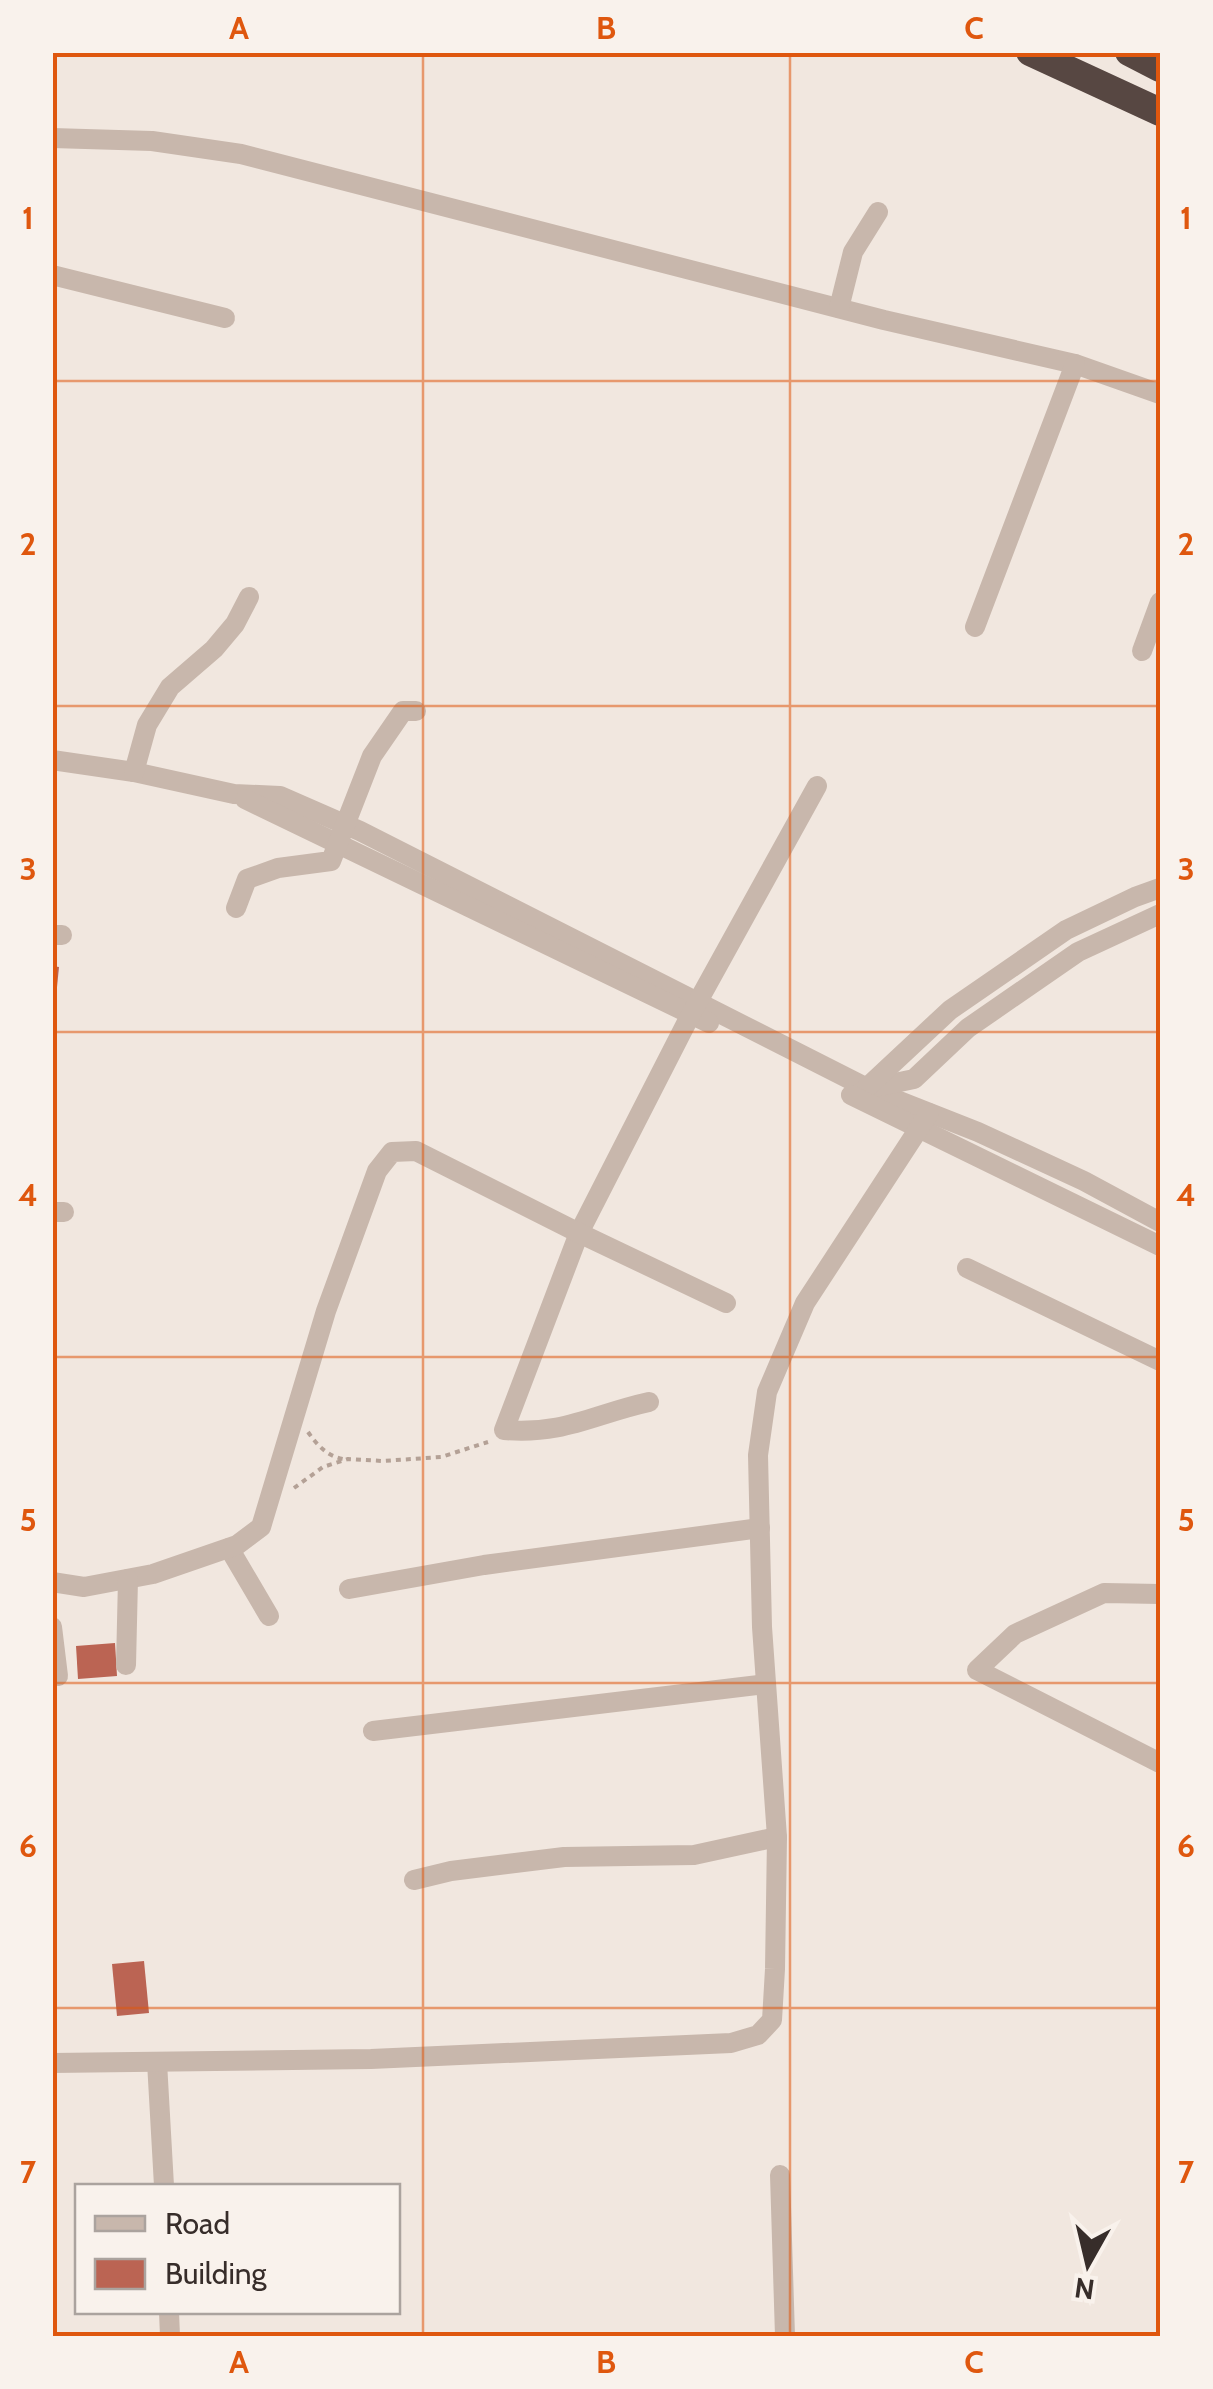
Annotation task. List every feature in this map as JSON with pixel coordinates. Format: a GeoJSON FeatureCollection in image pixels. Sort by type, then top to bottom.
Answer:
{"type":"FeatureCollection","features":[{"type":"Feature","properties":{"kind":"highway"},"geometry":{"type":"LineString","coordinates":[[1030,52],[1160,112]]}},
{"type":"Feature","properties":{"kind":"highway"},"geometry":{"type":"LineString","coordinates":[[1128,52],[1160,68]]}},
{"type":"Feature","properties":{"kind":"street"},"geometry":{"type":"LineString","coordinates":[[52,138],[152,141],[241,154],[839,308],[1075,364],[1160,394]]}},
{"type":"Feature","properties":{"kind":"street"},"geometry":{"type":"LineString","coordinates":[[839,308],[853,252],[878,212]]}},
{"type":"Feature","properties":{"kind":"street"},"geometry":{"type":"LineString","coordinates":[[52,275],[226,318]]}},
{"type":"Feature","properties":{"kind":"street"},"geometry":{"type":"LineString","coordinates":[[976,627],[1075,364]]}},
{"type":"Feature","properties":{"kind":"street"},"geometry":{"type":"LineString","coordinates":[[134,772],[147,724],[170,687],[214,649],[235,624],[249,597]]}},
{"type":"Feature","properties":{"kind":"street"},"geometry":{"type":"LineString","coordinates":[[1142,651],[1160,602]]}},
{"type":"Feature","properties":{"kind":"street"},"geometry":{"type":"LineString","coordinates":[[236,908],[247,879],[278,868],[331,861],[372,756],[403,711],[416,710]]}},
{"type":"Feature","properties":{"kind":"street"},"geometry":{"type":"LineString","coordinates":[[52,760],[134,772],[234,794],[280,796],[342,834],[862,1093],[1084,1181],[1160,1222]]}},
{"type":"Feature","properties":{"kind":"street"},"geometry":{"type":"LineString","coordinates":[[649,1402],[614,1410],[581,1424],[526,1432],[504,1430],[579,1234],[694,1008],[817,786]]}},
{"type":"Feature","properties":{"kind":"street"},"geometry":{"type":"LineString","coordinates":[[862,1093],[950,1010],[1066,930],[1160,888]]}},
{"type":"Feature","properties":{"kind":"street"},"geometry":{"type":"LineString","coordinates":[[862,1093],[914,1079],[968,1028],[1078,952],[1160,914]]}},
{"type":"Feature","properties":{"kind":"street"},"geometry":{"type":"LineString","coordinates":[[924,1120],[1160,1246]]}},
{"type":"Feature","properties":{"kind":"street"},"geometry":{"type":"LineString","coordinates":[[52,2063],[370,2059],[732,2043],[758,2036],[772,2020],[777,1837],[766,1684],[758,1455],[767,1392],[806,1303],[924,1120]]}},
{"type":"Feature","properties":{"kind":"street"},"geometry":{"type":"LineString","coordinates":[[52,1582],[84,1587],[128,1579],[229,1548],[261,1527],[326,1310],[377,1171],[392,1152],[416,1151],[726,1303]]}},
{"type":"Feature","properties":{"kind":"street"},"geometry":{"type":"LineString","coordinates":[[967,1268],[1160,1360]]}},
{"type":"Feature","properties":{"kind":"street"},"geometry":{"type":"LineString","coordinates":[[349,1589],[760,1528]]}},
{"type":"Feature","properties":{"kind":"street"},"geometry":{"type":"LineString","coordinates":[[229,1548],[269,1616]]}},
{"type":"Feature","properties":{"kind":"street"},"geometry":{"type":"LineString","coordinates":[[126,1665],[128,1579]]}},
{"type":"Feature","properties":{"kind":"street"},"geometry":{"type":"LineString","coordinates":[[1160,1594],[1104,1593],[1016,1634],[977,1670],[1160,1762]]}},
{"type":"Feature","properties":{"kind":"street"},"geometry":{"type":"LineString","coordinates":[[52,1627],[58,1676]]}},
{"type":"Feature","properties":{"kind":"street"},"geometry":{"type":"LineString","coordinates":[[374,1731],[766,1684]]}},
{"type":"Feature","properties":{"kind":"street"},"geometry":{"type":"LineString","coordinates":[[414,1880],[451,1871],[564,1857],[694,1855],[777,1837]]}},
{"type":"Feature","properties":{"kind":"street"},"geometry":{"type":"LineString","coordinates":[[157,2062],[164,2184]]}},
{"type":"Feature","properties":{"kind":"street"},"geometry":{"type":"LineString","coordinates":[[780,2174],[785,2336]]}},
{"type":"Feature","properties":{"kind":"path"},"geometry":{"type":"LineString","coordinates":[[300,1400],[309,1434],[334,1458],[383,1461],[441,1457],[486,1444],[504,1430]]}},
{"type":"Feature","properties":{"kind":"path"},"geometry":{"type":"LineString","coordinates":[[268,1505],[323,1467],[348,1459]]}},
{"type":"Feature","properties":{"kind":"building"},"geometry":{"type":"Polygon","coordinates":[[[52,966],[59,967],[55,1007],[52,1007],[52,966]]]}},
{"type":"Feature","properties":{"kind":"building"},"geometry":{"type":"Polygon","coordinates":[[[115,1643],[117,1676],[78,1679],[76,1646],[115,1643]]]}},
{"type":"Feature","properties":{"kind":"building"},"geometry":{"type":"Polygon","coordinates":[[[144,1961],[149,2013],[117,2016],[112,1964],[144,1961]]]}}]}
